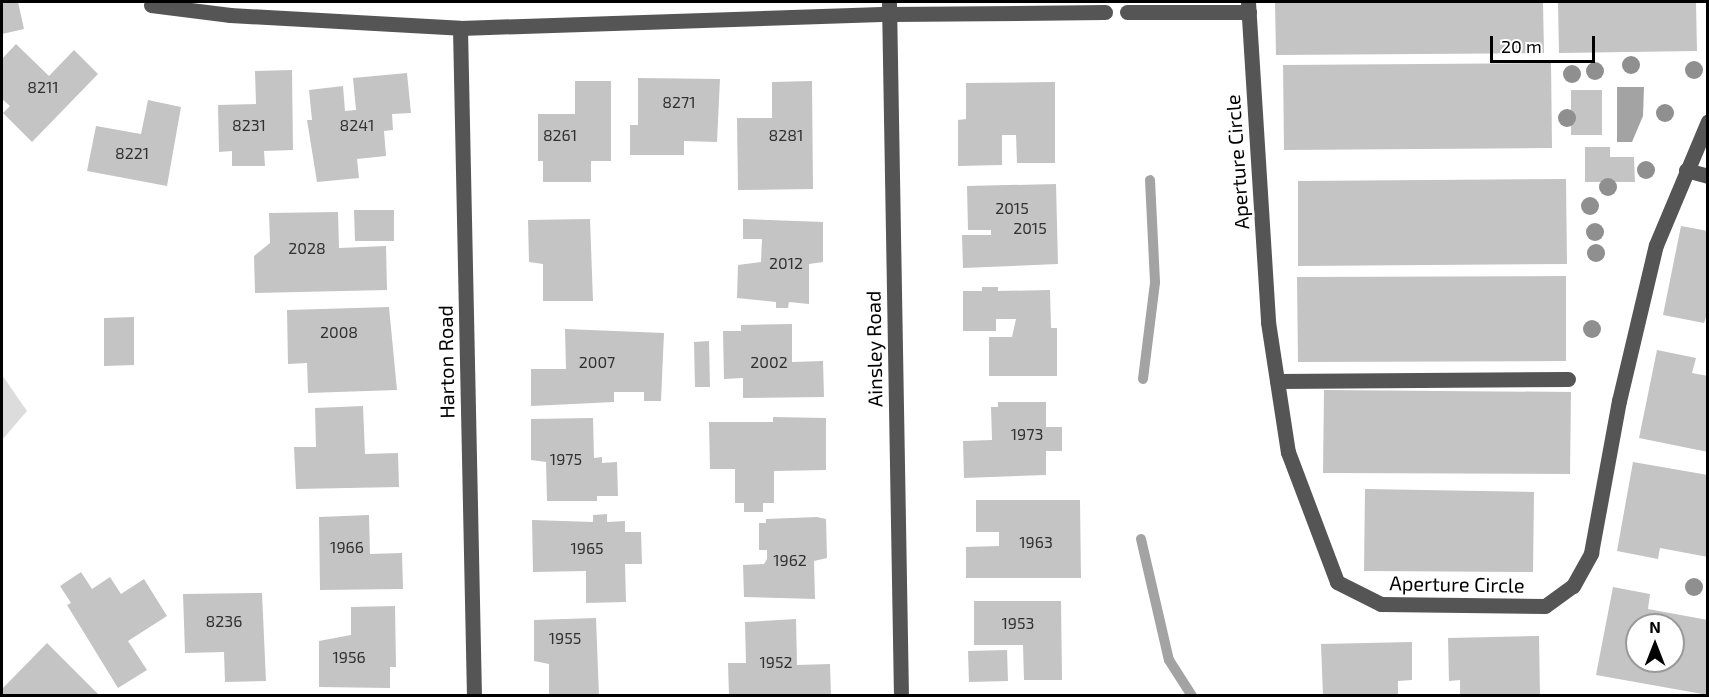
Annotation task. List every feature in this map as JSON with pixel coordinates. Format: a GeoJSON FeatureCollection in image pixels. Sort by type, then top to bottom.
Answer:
{"type":"FeatureCollection","features":[{"type":"Feature","properties":{"kind":"street"},"geometry":{"type":"LineString","coordinates":[[151,6],[230,15],[460,28],[889,8],[1105,12]]}},
{"type":"Feature","properties":{"kind":"street"},"geometry":{"type":"LineString","coordinates":[[1127,12],[1248,7]]}},
{"type":"Feature","properties":{"kind":"street","name":"Aperture Circle"},"geometry":{"type":"LineString","coordinates":[[1248,7],[1268,322],[1288,452],[1337,582],[1382,604],[1545,606],[1573,586],[1591,553],[1619,401],[1656,245],[1707,121]]}},
{"type":"Feature","properties":{"kind":"street","name":"Ainsley Road"},"geometry":{"type":"LineString","coordinates":[[889,8],[901,696]]}},
{"type":"Feature","properties":{"kind":"street","name":"Harton Road"},"geometry":{"type":"LineString","coordinates":[[460,28],[474,696]]}},
{"type":"Feature","properties":{"kind":"street"},"geometry":{"type":"LineString","coordinates":[[1686,170],[1707,176]]}},
{"type":"Feature","properties":{"kind":"street"},"geometry":{"type":"LineString","coordinates":[[1277,381],[1568,379]]}},
{"type":"Feature","properties":{"kind":"shaded area"},"geometry":{"type":"Polygon","coordinates":[[[1617,87],[1644,87],[1643,116],[1632,142],[1617,142],[1617,87]]]}},
{"type":"Feature","properties":{"kind":"shaded area"},"geometry":{"type":"Polygon","coordinates":[[[2,375],[27,411],[2,440],[2,375]]]}},
{"type":"Feature","properties":{"kind":"building"},"geometry":{"type":"Polygon","coordinates":[[[2,2],[18,2],[24,29],[2,34],[2,2]]]}},
{"type":"Feature","properties":{"kind":"building"},"geometry":{"type":"Polygon","coordinates":[[[1275,2],[1543,2],[1544,53],[1276,55],[1275,2]]]}},
{"type":"Feature","properties":{"kind":"building"},"geometry":{"type":"Polygon","coordinates":[[[1558,2],[1696,2],[1697,51],[1559,53],[1558,2]]]}},
{"type":"Feature","properties":{"kind":"building"},"geometry":{"type":"Polygon","coordinates":[[[16,44],[49,76],[74,50],[98,74],[32,142],[3,113],[10,106],[2,99],[2,59],[16,44]]]}},
{"type":"Feature","properties":{"kind":"building"},"geometry":{"type":"Polygon","coordinates":[[[1551,63],[1552,148],[1284,150],[1283,65],[1551,63]]]}},
{"type":"Feature","properties":{"kind":"building"},"geometry":{"type":"Polygon","coordinates":[[[292,70],[293,150],[264,151],[265,166],[232,166],[232,151],[219,152],[218,105],[256,104],[255,71],[292,70]]]}},
{"type":"Feature","properties":{"kind":"building"},"geometry":{"type":"Polygon","coordinates":[[[407,73],[411,113],[392,114],[393,130],[384,131],[386,156],[357,159],[359,178],[317,182],[307,120],[312,120],[309,90],[343,86],[345,111],[356,110],[353,78],[407,73]]]}},
{"type":"Feature","properties":{"kind":"building"},"geometry":{"type":"Polygon","coordinates":[[[638,78],[720,79],[717,142],[684,141],[684,155],[630,155],[630,125],[638,125],[638,78]]]}},
{"type":"Feature","properties":{"kind":"building"},"geometry":{"type":"Polygon","coordinates":[[[575,81],[611,81],[611,161],[591,161],[591,182],[543,182],[543,161],[538,161],[538,114],[575,114],[575,81]]]}},
{"type":"Feature","properties":{"kind":"building"},"geometry":{"type":"Polygon","coordinates":[[[812,81],[813,189],[738,190],[737,118],[772,118],[772,82],[812,81]]]}},
{"type":"Feature","properties":{"kind":"building"},"geometry":{"type":"Polygon","coordinates":[[[1055,82],[1055,163],[1017,163],[1016,135],[1002,135],[1002,165],[958,166],[958,120],[966,119],[966,83],[1055,82]]]}},
{"type":"Feature","properties":{"kind":"building"},"geometry":{"type":"Polygon","coordinates":[[[1571,90],[1602,90],[1602,135],[1571,135],[1571,90]]]}},
{"type":"Feature","properties":{"kind":"building"},"geometry":{"type":"Polygon","coordinates":[[[148,100],[181,107],[167,186],[87,171],[96,126],[141,134],[148,100]]]}},
{"type":"Feature","properties":{"kind":"building"},"geometry":{"type":"Polygon","coordinates":[[[1585,147],[1610,147],[1610,157],[1634,157],[1635,182],[1585,182],[1585,147]]]}},
{"type":"Feature","properties":{"kind":"building"},"geometry":{"type":"Polygon","coordinates":[[[1566,179],[1567,264],[1298,266],[1298,181],[1566,179]]]}},
{"type":"Feature","properties":{"kind":"building"},"geometry":{"type":"Polygon","coordinates":[[[1056,184],[1058,264],[963,268],[962,235],[991,235],[991,230],[968,230],[967,186],[1056,184]]]}},
{"type":"Feature","properties":{"kind":"building"},"geometry":{"type":"Polygon","coordinates":[[[354,210],[394,210],[394,241],[355,241],[354,210]]]}},
{"type":"Feature","properties":{"kind":"building"},"geometry":{"type":"Polygon","coordinates":[[[338,212],[339,248],[386,246],[387,290],[255,293],[254,256],[270,243],[269,213],[338,212]]]}},
{"type":"Feature","properties":{"kind":"building"},"geometry":{"type":"Polygon","coordinates":[[[590,219],[593,301],[543,301],[543,264],[529,262],[528,220],[590,219]]]}},
{"type":"Feature","properties":{"kind":"building"},"geometry":{"type":"Polygon","coordinates":[[[743,219],[823,222],[823,262],[809,264],[809,304],[789,302],[788,308],[776,308],[776,302],[737,298],[738,265],[761,262],[762,239],[743,239],[743,219]]]}},
{"type":"Feature","properties":{"kind":"building"},"geometry":{"type":"Polygon","coordinates":[[[1681,226],[1708,231],[1708,312],[1704,323],[1663,315],[1681,226]]]}},
{"type":"Feature","properties":{"kind":"building"},"geometry":{"type":"Polygon","coordinates":[[[1566,276],[1566,361],[1298,362],[1297,277],[1566,276]]]}},
{"type":"Feature","properties":{"kind":"building"},"geometry":{"type":"Polygon","coordinates":[[[982,287],[998,287],[998,291],[1050,290],[1051,328],[1057,328],[1057,376],[989,376],[989,337],[1012,337],[1016,319],[996,319],[996,331],[963,331],[963,291],[982,291],[982,287]]]}},
{"type":"Feature","properties":{"kind":"building"},"geometry":{"type":"Polygon","coordinates":[[[389,307],[397,390],[308,393],[307,363],[288,364],[287,310],[389,307]]]}},
{"type":"Feature","properties":{"kind":"building"},"geometry":{"type":"Polygon","coordinates":[[[134,317],[134,365],[104,366],[104,318],[134,317]]]}},
{"type":"Feature","properties":{"kind":"building"},"geometry":{"type":"Polygon","coordinates":[[[792,324],[792,362],[823,361],[824,397],[743,398],[743,378],[724,379],[723,331],[741,331],[741,325],[792,324]]]}},
{"type":"Feature","properties":{"kind":"building"},"geometry":{"type":"Polygon","coordinates":[[[565,329],[664,333],[661,401],[644,401],[644,392],[614,392],[614,402],[531,406],[531,369],[566,369],[565,329]]]}},
{"type":"Feature","properties":{"kind":"building"},"geometry":{"type":"Polygon","coordinates":[[[709,341],[710,387],[695,387],[694,342],[709,341]]]}},
{"type":"Feature","properties":{"kind":"building"},"geometry":{"type":"Polygon","coordinates":[[[1657,350],[1696,358],[1692,373],[1708,376],[1708,452],[1639,438],[1657,350]]]}},
{"type":"Feature","properties":{"kind":"building"},"geometry":{"type":"Polygon","coordinates":[[[1324,390],[1571,392],[1570,474],[1323,473],[1324,390]]]}},
{"type":"Feature","properties":{"kind":"building"},"geometry":{"type":"Polygon","coordinates":[[[998,402],[1046,402],[1046,427],[1062,427],[1062,451],[1046,451],[1046,475],[964,478],[963,441],[992,440],[991,407],[998,407],[998,402]]]}},
{"type":"Feature","properties":{"kind":"building"},"geometry":{"type":"Polygon","coordinates":[[[363,406],[365,454],[398,453],[399,487],[296,489],[294,447],[316,447],[315,408],[363,406]]]}},
{"type":"Feature","properties":{"kind":"building"},"geometry":{"type":"Polygon","coordinates":[[[773,417],[826,418],[826,470],[774,471],[774,503],[763,503],[763,512],[744,512],[744,503],[735,503],[735,469],[710,469],[709,422],[773,422],[773,417]]]}},
{"type":"Feature","properties":{"kind":"building"},"geometry":{"type":"Polygon","coordinates":[[[593,418],[594,458],[602,457],[602,463],[617,462],[618,496],[597,496],[597,501],[547,501],[546,462],[531,460],[531,419],[593,418]]]}},
{"type":"Feature","properties":{"kind":"building"},"geometry":{"type":"Polygon","coordinates":[[[1633,462],[1708,475],[1708,557],[1660,548],[1658,559],[1617,551],[1633,462]]]}},
{"type":"Feature","properties":{"kind":"building"},"geometry":{"type":"Polygon","coordinates":[[[1365,489],[1534,492],[1533,572],[1364,571],[1365,489]]]}},
{"type":"Feature","properties":{"kind":"building"},"geometry":{"type":"Polygon","coordinates":[[[976,500],[1080,500],[1081,578],[966,578],[966,547],[999,546],[999,532],[976,532],[976,500]]]}},
{"type":"Feature","properties":{"kind":"building"},"geometry":{"type":"Polygon","coordinates":[[[607,514],[607,522],[625,521],[625,532],[641,532],[642,564],[625,564],[626,602],[586,603],[586,571],[533,572],[532,520],[593,522],[593,515],[607,514]]]}},
{"type":"Feature","properties":{"kind":"building"},"geometry":{"type":"Polygon","coordinates":[[[369,515],[370,554],[402,553],[403,589],[320,590],[319,517],[369,515]]]}},
{"type":"Feature","properties":{"kind":"building"},"geometry":{"type":"Polygon","coordinates":[[[817,517],[826,519],[827,558],[814,561],[815,599],[744,597],[743,565],[764,564],[767,559],[767,550],[759,550],[759,523],[766,523],[766,519],[817,517]]]}},
{"type":"Feature","properties":{"kind":"building"},"geometry":{"type":"Polygon","coordinates":[[[81,572],[92,589],[110,577],[121,594],[144,579],[167,616],[128,641],[147,670],[118,688],[67,605],[71,603],[60,586],[81,572]]]}},
{"type":"Feature","properties":{"kind":"building"},"geometry":{"type":"Polygon","coordinates":[[[1613,587],[1650,594],[1648,609],[1670,613],[1625,613],[1625,673],[1685,673],[1685,616],[1708,620],[1708,695],[1596,675],[1613,587]]]}},
{"type":"Feature","properties":{"kind":"building"},"geometry":{"type":"Polygon","coordinates":[[[262,593],[266,681],[225,682],[224,652],[185,653],[183,594],[262,593]]]}},
{"type":"Feature","properties":{"kind":"building"},"geometry":{"type":"Polygon","coordinates":[[[974,601],[1061,601],[1062,680],[1024,680],[1023,645],[974,645],[974,601]]]}},
{"type":"Feature","properties":{"kind":"building"},"geometry":{"type":"Polygon","coordinates":[[[395,606],[396,667],[390,667],[390,688],[319,687],[319,641],[351,635],[351,607],[395,606]]]}},
{"type":"Feature","properties":{"kind":"building"},"geometry":{"type":"Polygon","coordinates":[[[596,618],[599,696],[549,696],[549,664],[534,661],[534,620],[596,618]]]}},
{"type":"Feature","properties":{"kind":"building"},"geometry":{"type":"Polygon","coordinates":[[[796,619],[797,665],[830,664],[831,696],[729,696],[728,663],[746,663],[745,622],[796,619]]]}},
{"type":"Feature","properties":{"kind":"building"},"geometry":{"type":"Polygon","coordinates":[[[1539,636],[1540,696],[1460,696],[1460,680],[1449,681],[1448,638],[1539,636]]]}},
{"type":"Feature","properties":{"kind":"building"},"geometry":{"type":"Polygon","coordinates":[[[1412,642],[1412,680],[1398,681],[1398,696],[1323,696],[1321,644],[1412,642]]]}},
{"type":"Feature","properties":{"kind":"building"},"geometry":{"type":"Polygon","coordinates":[[[47,643],[100,696],[2,696],[2,689],[47,643]]]}},
{"type":"Feature","properties":{"kind":"building"},"geometry":{"type":"Polygon","coordinates":[[[1007,650],[1008,681],[969,682],[968,651],[1007,650]]]}},
{"type":"Feature","properties":{"kind":"waterway"},"geometry":{"type":"LineString","coordinates":[[1143,379],[1155,282],[1150,180]]}},
{"type":"Feature","properties":{"kind":"waterway"},"geometry":{"type":"LineString","coordinates":[[1141,539],[1169,660],[1192,696]]}}]}
